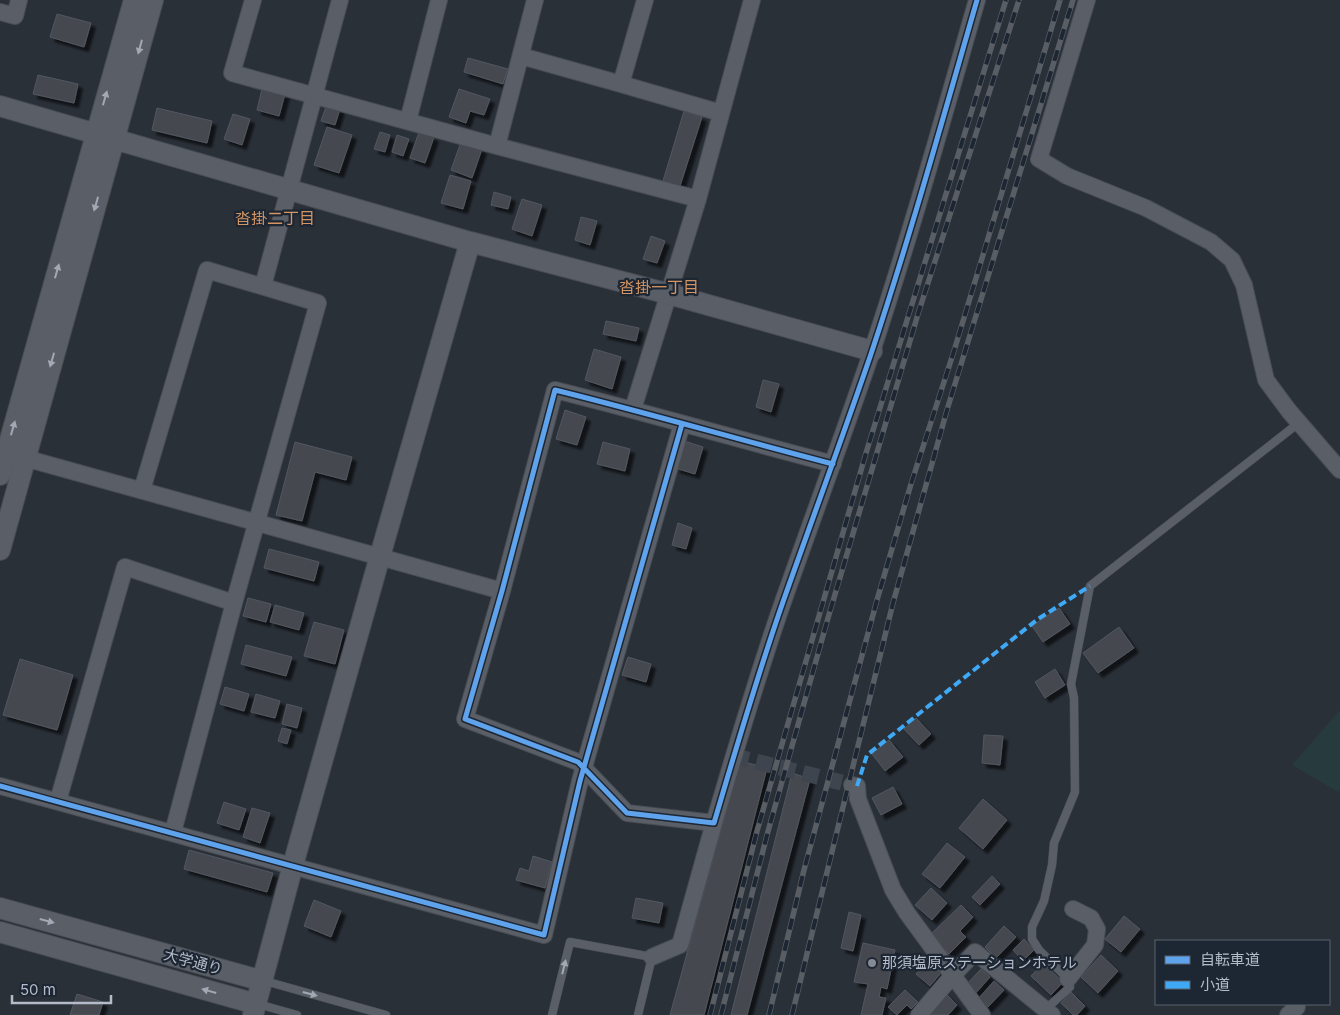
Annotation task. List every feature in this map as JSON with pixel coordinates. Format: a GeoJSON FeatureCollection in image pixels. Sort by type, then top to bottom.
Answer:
{"type":"FeatureCollection","features":[{"type":"Feature","properties":{"kind":"street"},"geometry":{"type":"LineString","coordinates":[[0,12],[15,16],[20,0]]}},
{"type":"Feature","properties":{"kind":"street"},"geometry":{"type":"LineString","coordinates":[[105,135],[134,0]]}},
{"type":"Feature","properties":{"kind":"street"},"geometry":{"type":"LineString","coordinates":[[0,475],[10,454],[105,135],[153,0]]}},
{"type":"Feature","properties":{"kind":"street"},"geometry":{"type":"LineString","coordinates":[[252,0],[232,73],[698,199]]}},
{"type":"Feature","properties":{"kind":"street"},"geometry":{"type":"LineString","coordinates":[[263,286],[340,0]]}},
{"type":"Feature","properties":{"kind":"street"},"geometry":{"type":"LineString","coordinates":[[408,121],[438,0]]}},
{"type":"Feature","properties":{"kind":"street"},"geometry":{"type":"LineString","coordinates":[[497,146],[535,0]]}},
{"type":"Feature","properties":{"kind":"street"},"geometry":{"type":"LineString","coordinates":[[621,84],[645,0]]}},
{"type":"Feature","properties":{"kind":"street"},"geometry":{"type":"LineString","coordinates":[[633,409],[698,199],[752,0]]}},
{"type":"Feature","properties":{"kind":"street"},"geometry":{"type":"LineString","coordinates":[[652,957],[680,945],[733,756],[784,601],[872,352],[913,222],[977,0]]}},
{"type":"Feature","properties":{"kind":"street"},"geometry":{"type":"LineString","coordinates":[[1087,0],[1039,159],[1067,176],[1146,208],[1210,242],[1232,260],[1244,285],[1266,380],[1289,411],[1340,470]]}},
{"type":"Feature","properties":{"kind":"street"},"geometry":{"type":"LineString","coordinates":[[521,56],[721,113]]}},
{"type":"Feature","properties":{"kind":"street"},"geometry":{"type":"LineString","coordinates":[[0,106],[289,188],[470,242],[669,294],[872,352]]}},
{"type":"Feature","properties":{"kind":"street"},"geometry":{"type":"LineString","coordinates":[[255,1009],[293,865],[470,242]]}},
{"type":"Feature","properties":{"kind":"street"},"geometry":{"type":"LineString","coordinates":[[142,490],[207,270],[318,303],[234,603],[173,832]]}},
{"type":"Feature","properties":{"kind":"street"},"geometry":{"type":"LineString","coordinates":[[714,823],[627,813],[578,762],[465,718],[502,590],[555,390],[633,409],[833,464]]}},
{"type":"Feature","properties":{"kind":"street"},"geometry":{"type":"LineString","coordinates":[[0,786],[544,934],[584,769],[682,424]]}},
{"type":"Feature","properties":{"kind":"street"},"geometry":{"type":"LineString","coordinates":[[10,454],[502,590]]}},
{"type":"Feature","properties":{"kind":"street"},"geometry":{"type":"LineString","coordinates":[[0,550],[10,454]]}},
{"type":"Feature","properties":{"kind":"street"},"geometry":{"type":"LineString","coordinates":[[58,801],[125,567],[234,603]]}},
{"type":"Feature","properties":{"kind":"street"},"geometry":{"type":"LineString","coordinates":[[852,785],[857,786],[858,800],[893,890],[907,913],[982,1015]]}},
{"type":"Feature","properties":{"kind":"street","name":"大学通り"},"geometry":{"type":"LineString","coordinates":[[0,908],[263,981]]}},
{"type":"Feature","properties":{"kind":"street"},"geometry":{"type":"LineString","coordinates":[[1068,979],[1095,945],[1097,929],[1091,918],[1073,909]]}},
{"type":"Feature","properties":{"kind":"street","name":"大学通り"},"geometry":{"type":"LineString","coordinates":[[0,932],[255,1009]]}},
{"type":"Feature","properties":{"kind":"street"},"geometry":{"type":"LineString","coordinates":[[919,1015],[975,952],[1049,1012]]}},
{"type":"Feature","properties":{"kind":"lane"},"geometry":{"type":"LineString","coordinates":[[1049,1012],[1070,987],[1068,979],[1039,950],[1032,939],[1032,927],[1044,901],[1052,865],[1054,843],[1075,792],[1074,698],[1071,684],[1090,586],[1300,422]]}},
{"type":"Feature","properties":{"kind":"lane"},"geometry":{"type":"LineString","coordinates":[[554,1015],[570,942],[652,957],[638,1015]]}},
{"type":"Feature","properties":{"kind":"lane","name":"大学通り"},"geometry":{"type":"LineString","coordinates":[[263,981],[386,1015]]}},
{"type":"Feature","properties":{"kind":"lane","name":"大学通り"},"geometry":{"type":"LineString","coordinates":[[255,1009],[297,1015]]}},
{"type":"Feature","properties":{"kind":"green space"},"geometry":{"type":"Polygon","coordinates":[[[1340,710],[1340,790],[1338,792],[1292,765],[1340,710]]]}},
{"type":"Feature","properties":{"kind":"building"},"geometry":{"type":"Polygon","coordinates":[[[57,14],[91,23],[84,47],[50,37],[57,14]]]}},
{"type":"Feature","properties":{"kind":"building"},"geometry":{"type":"Polygon","coordinates":[[[468,58],[508,69],[503,84],[464,72],[468,58]]]}},
{"type":"Feature","properties":{"kind":"building"},"geometry":{"type":"Polygon","coordinates":[[[38,75],[78,84],[74,103],[33,94],[38,75]]]}},
{"type":"Feature","properties":{"kind":"building"},"geometry":{"type":"Polygon","coordinates":[[[262,89],[285,94],[279,116],[257,110],[262,89]]]}},
{"type":"Feature","properties":{"kind":"building"},"geometry":{"type":"Polygon","coordinates":[[[459,89],[490,99],[484,115],[470,111],[466,123],[449,117],[459,89]]]}},
{"type":"Feature","properties":{"kind":"building"},"geometry":{"type":"Polygon","coordinates":[[[327,104],[340,109],[335,125],[321,121],[327,104]]]}},
{"type":"Feature","properties":{"kind":"building"},"geometry":{"type":"Polygon","coordinates":[[[157,108],[212,121],[207,143],[152,130],[157,108]]]}},
{"type":"Feature","properties":{"kind":"building"},"geometry":{"type":"Polygon","coordinates":[[[684,111],[702,117],[680,186],[663,181],[684,111]]]}},
{"type":"Feature","properties":{"kind":"building"},"geometry":{"type":"Polygon","coordinates":[[[233,114],[250,119],[242,145],[224,139],[233,114]]]}},
{"type":"Feature","properties":{"kind":"building"},"geometry":{"type":"Polygon","coordinates":[[[327,127],[352,135],[339,173],[314,165],[327,127]]]}},
{"type":"Feature","properties":{"kind":"building"},"geometry":{"type":"Polygon","coordinates":[[[380,132],[390,135],[385,152],[374,149],[380,132]]]}},
{"type":"Feature","properties":{"kind":"building"},"geometry":{"type":"Polygon","coordinates":[[[419,132],[434,137],[425,163],[410,158],[419,132]]]}},
{"type":"Feature","properties":{"kind":"building"},"geometry":{"type":"Polygon","coordinates":[[[397,135],[409,139],[403,156],[392,152],[397,135]]]}},
{"type":"Feature","properties":{"kind":"building"},"geometry":{"type":"Polygon","coordinates":[[[461,142],[482,149],[472,178],[451,170],[461,142]]]}},
{"type":"Feature","properties":{"kind":"building"},"geometry":{"type":"Polygon","coordinates":[[[450,175],[471,181],[463,209],[441,203],[450,175]]]}},
{"type":"Feature","properties":{"kind":"building"},"geometry":{"type":"Polygon","coordinates":[[[494,192],[511,197],[508,209],[491,205],[494,192]]]}},
{"type":"Feature","properties":{"kind":"building"},"geometry":{"type":"Polygon","coordinates":[[[522,199],[542,205],[532,236],[512,229],[522,199]]]}},
{"type":"Feature","properties":{"kind":"building"},"geometry":{"type":"Polygon","coordinates":[[[581,217],[597,221],[590,245],[575,240],[581,217]]]}},
{"type":"Feature","properties":{"kind":"building"},"geometry":{"type":"Polygon","coordinates":[[[651,236],[665,241],[657,263],[643,259],[651,236]]]}},
{"type":"Feature","properties":{"kind":"building"},"geometry":{"type":"Polygon","coordinates":[[[606,321],[639,328],[636,341],[603,334],[606,321]]]}},
{"type":"Feature","properties":{"kind":"building"},"geometry":{"type":"Polygon","coordinates":[[[594,349],[621,357],[612,389],[585,380],[594,349]]]}},
{"type":"Feature","properties":{"kind":"building"},"geometry":{"type":"Polygon","coordinates":[[[763,380],[779,384],[771,412],[756,407],[763,380]]]}},
{"type":"Feature","properties":{"kind":"building"},"geometry":{"type":"Polygon","coordinates":[[[565,410],[586,417],[577,445],[556,439],[565,410]]]}},
{"type":"Feature","properties":{"kind":"building"},"geometry":{"type":"Polygon","coordinates":[[[684,441],[703,447],[695,474],[675,468],[684,441]]]}},
{"type":"Feature","properties":{"kind":"building"},"geometry":{"type":"Polygon","coordinates":[[[295,442],[352,457],[346,480],[315,472],[302,521],[276,515],[295,442]]]}},
{"type":"Feature","properties":{"kind":"building"},"geometry":{"type":"Polygon","coordinates":[[[603,442],[630,449],[625,471],[597,464],[603,442]]]}},
{"type":"Feature","properties":{"kind":"building"},"geometry":{"type":"Polygon","coordinates":[[[678,523],[692,528],[686,549],[672,545],[678,523]]]}},
{"type":"Feature","properties":{"kind":"building"},"geometry":{"type":"Polygon","coordinates":[[[269,549],[319,562],[314,581],[264,568],[269,549]]]}},
{"type":"Feature","properties":{"kind":"building"},"geometry":{"type":"Polygon","coordinates":[[[248,598],[271,604],[266,622],[243,616],[248,598]]]}},
{"type":"Feature","properties":{"kind":"building"},"geometry":{"type":"Polygon","coordinates":[[[275,605],[304,613],[299,630],[270,622],[275,605]]]}},
{"type":"Feature","properties":{"kind":"building"},"geometry":{"type":"Polygon","coordinates":[[[1059,608],[1070,624],[1043,642],[1032,626],[1059,608]]]}},
{"type":"Feature","properties":{"kind":"building"},"geometry":{"type":"Polygon","coordinates":[[[314,622],[344,630],[335,664],[304,656],[314,622]]]}},
{"type":"Feature","properties":{"kind":"building"},"geometry":{"type":"Polygon","coordinates":[[[1119,627],[1134,648],[1098,673],[1083,653],[1119,627]]]}},
{"type":"Feature","properties":{"kind":"building"},"geometry":{"type":"Polygon","coordinates":[[[246,645],[292,657],[286,676],[241,664],[246,645]]]}},
{"type":"Feature","properties":{"kind":"building"},"geometry":{"type":"Polygon","coordinates":[[[628,657],[651,664],[646,682],[622,675],[628,657]]]}},
{"type":"Feature","properties":{"kind":"building"},"geometry":{"type":"Polygon","coordinates":[[[20,659],[73,675],[57,730],[3,715],[20,659]]]}},
{"type":"Feature","properties":{"kind":"building"},"geometry":{"type":"Polygon","coordinates":[[[1055,669],[1065,685],[1045,698],[1035,682],[1055,669]]]}},
{"type":"Feature","properties":{"kind":"building"},"geometry":{"type":"Polygon","coordinates":[[[225,687],[249,694],[244,711],[220,704],[225,687]]]}},
{"type":"Feature","properties":{"kind":"building"},"geometry":{"type":"Polygon","coordinates":[[[256,694],[280,701],[275,718],[251,712],[256,694]]]}},
{"type":"Feature","properties":{"kind":"building"},"geometry":{"type":"Polygon","coordinates":[[[287,704],[302,708],[297,728],[282,724],[287,704]]]}},
{"type":"Feature","properties":{"kind":"building"},"geometry":{"type":"Polygon","coordinates":[[[916,718],[931,734],[919,745],[904,729],[916,718]]]}},
{"type":"Feature","properties":{"kind":"building"},"geometry":{"type":"Polygon","coordinates":[[[282,728],[291,730],[287,744],[278,741],[282,728]]]}},
{"type":"Feature","properties":{"kind":"building"},"geometry":{"type":"Polygon","coordinates":[[[984,735],[1003,736],[1000,765],[982,763],[984,735]]]}},
{"type":"Feature","properties":{"kind":"building"},"geometry":{"type":"Polygon","coordinates":[[[889,740],[903,757],[885,771],[872,754],[889,740]]]}},
{"type":"Feature","properties":{"kind":"building"},"geometry":{"type":"Polygon","coordinates":[[[740,761],[767,768],[704,1015],[670,1015],[740,761]]]}},
{"type":"Feature","properties":{"kind":"building"},"geometry":{"type":"Polygon","coordinates":[[[792,773],[810,779],[747,1015],[731,1015],[792,773]]]}},
{"type":"Feature","properties":{"kind":"building"},"geometry":{"type":"Polygon","coordinates":[[[893,787],[902,804],[881,815],[872,798],[893,787]]]}},
{"type":"Feature","properties":{"kind":"building"},"geometry":{"type":"Polygon","coordinates":[[[983,799],[1007,820],[983,849],[959,828],[983,799]]]}},
{"type":"Feature","properties":{"kind":"building"},"geometry":{"type":"Polygon","coordinates":[[[224,802],[246,809],[239,830],[217,823],[224,802]]]}},
{"type":"Feature","properties":{"kind":"building"},"geometry":{"type":"Polygon","coordinates":[[[252,808],[270,813],[260,843],[243,837],[252,808]]]}},
{"type":"Feature","properties":{"kind":"building"},"geometry":{"type":"Polygon","coordinates":[[[947,843],[965,857],[940,888],[922,874],[947,843]]]}},
{"type":"Feature","properties":{"kind":"building"},"geometry":{"type":"Polygon","coordinates":[[[189,850],[273,873],[267,892],[184,869],[189,850]]]}},
{"type":"Feature","properties":{"kind":"building"},"geometry":{"type":"Polygon","coordinates":[[[533,856],[552,862],[545,888],[516,880],[520,868],[529,871],[533,856]]]}},
{"type":"Feature","properties":{"kind":"building"},"geometry":{"type":"Polygon","coordinates":[[[992,876],[1000,884],[980,905],[972,897],[992,876]]]}},
{"type":"Feature","properties":{"kind":"building"},"geometry":{"type":"Polygon","coordinates":[[[931,888],[947,903],[932,920],[915,905],[931,888]]]}},
{"type":"Feature","properties":{"kind":"building"},"geometry":{"type":"Polygon","coordinates":[[[636,898],[663,903],[659,923],[632,918],[636,898]]]}},
{"type":"Feature","properties":{"kind":"building"},"geometry":{"type":"Polygon","coordinates":[[[314,900],[341,911],[331,937],[304,926],[314,900]]]}},
{"type":"Feature","properties":{"kind":"building"},"geometry":{"type":"Polygon","coordinates":[[[961,905],[973,917],[960,931],[966,937],[949,954],[930,935],[961,905]]]}},
{"type":"Feature","properties":{"kind":"building"},"geometry":{"type":"Polygon","coordinates":[[[849,912],[861,915],[853,951],[841,948],[849,912]]]}},
{"type":"Feature","properties":{"kind":"building"},"geometry":{"type":"Polygon","coordinates":[[[1124,916],[1140,929],[1121,952],[1105,939],[1124,916]]]}},
{"type":"Feature","properties":{"kind":"building"},"geometry":{"type":"Polygon","coordinates":[[[1004,926],[1016,937],[996,958],[985,947],[1004,926]]]}},
{"type":"Feature","properties":{"kind":"building"},"geometry":{"type":"Polygon","coordinates":[[[1024,939],[1034,950],[1023,961],[1013,950],[1024,939]]]}},
{"type":"Feature","properties":{"kind":"building"},"geometry":{"type":"Polygon","coordinates":[[[863,943],[895,950],[887,989],[881,987],[879,997],[886,998],[882,1015],[861,1015],[868,984],[854,982],[863,943]]]}},
{"type":"Feature","properties":{"kind":"building"},"geometry":{"type":"Polygon","coordinates":[[[1101,955],[1118,971],[1098,993],[1081,977],[1101,955]]]}},
{"type":"Feature","properties":{"kind":"building"},"geometry":{"type":"Polygon","coordinates":[[[927,961],[941,973],[930,986],[916,974],[927,961]]]}},
{"type":"Feature","properties":{"kind":"building"},"geometry":{"type":"Polygon","coordinates":[[[1043,963],[1063,982],[1051,995],[1031,976],[1043,963]]]}},
{"type":"Feature","properties":{"kind":"building"},"geometry":{"type":"Polygon","coordinates":[[[981,969],[990,977],[975,994],[966,985],[981,969]]]}},
{"type":"Feature","properties":{"kind":"building"},"geometry":{"type":"Polygon","coordinates":[[[994,981],[1004,990],[987,1008],[978,999],[994,981]]]}},
{"type":"Feature","properties":{"kind":"building"},"geometry":{"type":"Polygon","coordinates":[[[905,990],[918,1002],[911,1009],[907,1005],[897,1015],[888,1007],[905,990]]]}},
{"type":"Feature","properties":{"kind":"building"},"geometry":{"type":"Polygon","coordinates":[[[1071,992],[1085,1006],[1077,1015],[1073,1015],[1061,1003],[1071,992]]]}},
{"type":"Feature","properties":{"kind":"building"},"geometry":{"type":"Polygon","coordinates":[[[77,994],[103,1002],[99,1015],[70,1015],[77,994]]]}},
{"type":"Feature","properties":{"kind":"building"},"geometry":{"type":"Polygon","coordinates":[[[947,995],[957,1005],[948,1015],[928,1015],[947,995]]]}},
{"type":"Feature","properties":{"kind":"tunnel"},"geometry":{"type":"LineString","coordinates":[[733,756],[852,785]]}},
{"type":"Feature","properties":{"kind":"railway"},"geometry":{"type":"LineString","coordinates":[[710,1015],[757,831],[866,453],[1006,0]]}},
{"type":"Feature","properties":{"kind":"railway"},"geometry":{"type":"LineString","coordinates":[[721,1015],[767,835],[828,618],[918,314],[1019,0]]}},
{"type":"Feature","properties":{"kind":"railway"},"geometry":{"type":"LineString","coordinates":[[769,1015],[804,870],[877,600],[1060,0]]}},
{"type":"Feature","properties":{"kind":"railway"},"geometry":{"type":"LineString","coordinates":[[792,1015],[893,603],[947,410],[1073,0]]}},
{"type":"Feature","properties":{"kind":"marked path"},"geometry":{"type":"LineString","coordinates":[[857,786],[867,755],[1038,619],[1090,586]]}},
{"type":"Feature","properties":{"kind":"cycle path"},"geometry":{"type":"LineString","coordinates":[[833,464],[798,455],[763,446],[555,390],[502,591],[465,719],[578,762],[627,813],[714,823],[774,627],[795,568],[828,477],[839,446],[885,310],[977,0]]}},
{"type":"Feature","properties":{"kind":"cycle path"},"geometry":{"type":"LineString","coordinates":[[0,786],[544,935],[580,781],[682,424]]}},
{"type":"Feature","properties":{"kind":"place","name":"那須塩原ステーションホテル"},"geometry":{"type":"Point","coordinates":[872,963]}},
{"type":"Feature","properties":{"kind":"district","name":"沓掛二丁目"},"geometry":{"type":"Point","coordinates":[275,218]}},
{"type":"Feature","properties":{"kind":"district","name":"沓掛一丁目"},"geometry":{"type":"Point","coordinates":[659,287]}}]}
